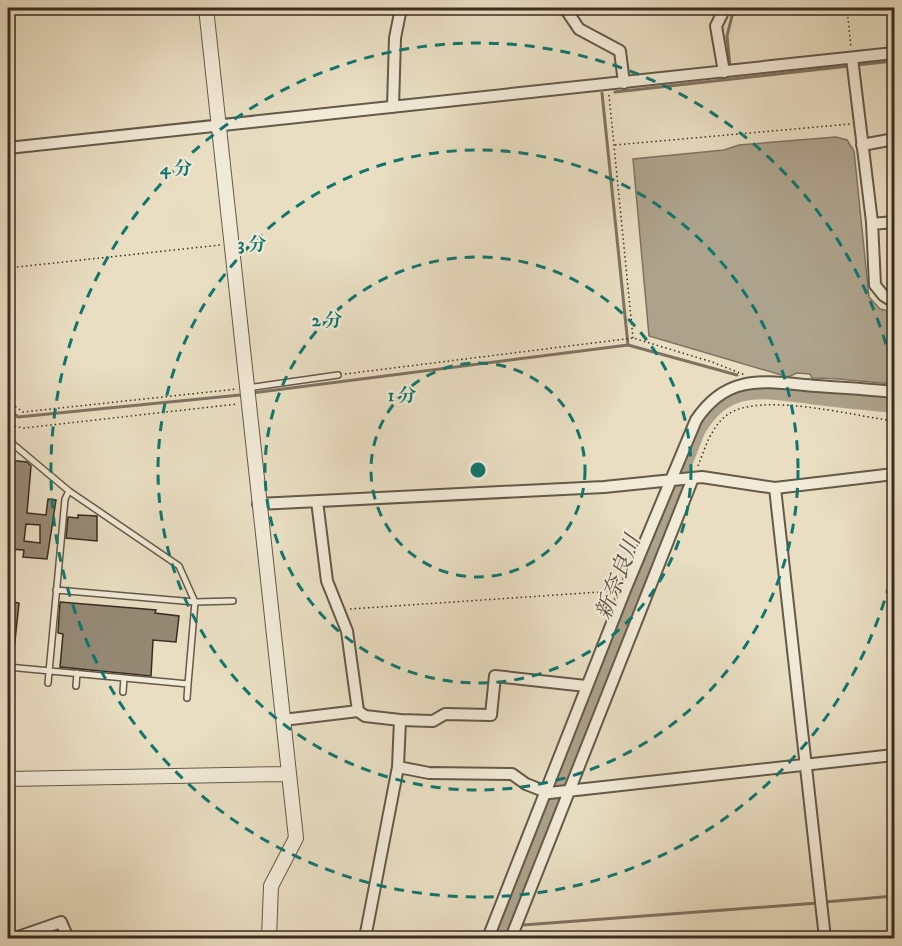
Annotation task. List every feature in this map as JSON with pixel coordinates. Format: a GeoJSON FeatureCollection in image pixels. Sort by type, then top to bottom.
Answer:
{"type":"FeatureCollection","features":[{"type":"Feature","properties":{"kind":"street"},"geometry":{"type":"LineString","coordinates":[[206,8],[296,838],[271,886],[269,939]]}},
{"type":"Feature","properties":{"kind":"street"},"geometry":{"type":"LineString","coordinates":[[393,107],[395,29],[401,8]]}},
{"type":"Feature","properties":{"kind":"street"},"geometry":{"type":"LineString","coordinates":[[565,8],[579,29],[620,51],[624,83]]}},
{"type":"Feature","properties":{"kind":"street"},"geometry":{"type":"LineString","coordinates":[[724,72],[716,26],[725,8]]}},
{"type":"Feature","properties":{"kind":"street"},"geometry":{"type":"LineString","coordinates":[[8,148],[894,53]]}},
{"type":"Feature","properties":{"kind":"street"},"geometry":{"type":"LineString","coordinates":[[852,58],[872,224],[875,285],[883,295],[894,302]]}},
{"type":"Feature","properties":{"kind":"street"},"geometry":{"type":"LineString","coordinates":[[862,145],[894,139]]}},
{"type":"Feature","properties":{"kind":"street"},"geometry":{"type":"LineString","coordinates":[[872,224],[894,222]]}},
{"type":"Feature","properties":{"kind":"street"},"geometry":{"type":"LineString","coordinates":[[488,939],[547,792],[586,686],[696,420],[704,407],[728,389],[753,382],[894,392]]}},
{"type":"Feature","properties":{"kind":"street"},"geometry":{"type":"LineString","coordinates":[[258,504],[604,487],[691,478],[775,488],[894,474]]}},
{"type":"Feature","properties":{"kind":"street"},"geometry":{"type":"LineString","coordinates":[[511,939],[691,478]]}},
{"type":"Feature","properties":{"kind":"street"},"geometry":{"type":"LineString","coordinates":[[775,488],[825,939]]}},
{"type":"Feature","properties":{"kind":"street"},"geometry":{"type":"LineString","coordinates":[[317,501],[327,581],[347,631],[358,711]]}},
{"type":"Feature","properties":{"kind":"street"},"geometry":{"type":"LineString","coordinates":[[283,720],[358,711],[365,716],[433,721],[445,714],[491,715],[495,676],[586,686]]}},
{"type":"Feature","properties":{"kind":"street"},"geometry":{"type":"LineString","coordinates":[[365,939],[368,912],[398,767],[400,720]]}},
{"type":"Feature","properties":{"kind":"street"},"geometry":{"type":"LineString","coordinates":[[398,767],[429,773],[512,774],[526,784],[547,792],[894,755]]}},
{"type":"Feature","properties":{"kind":"street"},"geometry":{"type":"LineString","coordinates":[[8,779],[288,774]]}},
{"type":"Feature","properties":{"kind":"street"},"geometry":{"type":"LineString","coordinates":[[15,939],[61,922],[68,939]]}},
{"type":"Feature","properties":{"kind":"lane"},"geometry":{"type":"LineString","coordinates":[[247,388],[338,375]]}},
{"type":"Feature","properties":{"kind":"lane"},"geometry":{"type":"LineString","coordinates":[[8,440],[69,491],[178,566],[195,602],[187,698]]}},
{"type":"Feature","properties":{"kind":"lane"},"geometry":{"type":"LineString","coordinates":[[48,683],[65,499],[69,491]]}},
{"type":"Feature","properties":{"kind":"lane"},"geometry":{"type":"LineString","coordinates":[[57,590],[195,602],[233,601]]}},
{"type":"Feature","properties":{"kind":"lane"},"geometry":{"type":"LineString","coordinates":[[8,667],[188,684]]}},
{"type":"Feature","properties":{"kind":"lane"},"geometry":{"type":"LineString","coordinates":[[76,686],[77,673]]}},
{"type":"Feature","properties":{"kind":"lane"},"geometry":{"type":"LineString","coordinates":[[123,692],[124,678]]}},
{"type":"Feature","properties":{"kind":"path"},"geometry":{"type":"LineString","coordinates":[[847,8],[852,58]]}},
{"type":"Feature","properties":{"kind":"path"},"geometry":{"type":"LineString","coordinates":[[608,85],[633,338]]}},
{"type":"Feature","properties":{"kind":"path"},"geometry":{"type":"LineString","coordinates":[[614,146],[859,123]]}},
{"type":"Feature","properties":{"kind":"path"},"geometry":{"type":"LineString","coordinates":[[8,268],[230,243]]}},
{"type":"Feature","properties":{"kind":"path"},"geometry":{"type":"LineString","coordinates":[[338,375],[633,338],[740,372],[753,382]]}},
{"type":"Feature","properties":{"kind":"path"},"geometry":{"type":"LineString","coordinates":[[8,401],[22,412],[247,388]]}},
{"type":"Feature","properties":{"kind":"path"},"geometry":{"type":"LineString","coordinates":[[8,420],[16,427],[24,428],[248,403]]}},
{"type":"Feature","properties":{"kind":"path"},"geometry":{"type":"LineString","coordinates":[[691,478],[716,427],[726,416],[746,405],[798,406],[894,421]]}},
{"type":"Feature","properties":{"kind":"path"},"geometry":{"type":"LineString","coordinates":[[338,610],[625,590]]}},
{"type":"Feature","properties":{"kind":"shaded area"},"geometry":{"type":"Polygon","coordinates":[[[836,137],[847,140],[854,151],[869,297],[880,309],[894,312],[894,384],[812,378],[810,374],[797,373],[788,377],[649,336],[633,159],[724,150],[739,145],[836,137]]]}},
{"type":"Feature","properties":{"kind":"building"},"geometry":{"type":"Polygon","coordinates":[[[8,460],[27,462],[31,466],[27,513],[46,515],[48,499],[56,500],[47,559],[23,557],[24,550],[8,549],[8,460]],[[26,524],[24,541],[40,543],[40,525],[26,524]]]}},
{"type":"Feature","properties":{"kind":"building"},"geometry":{"type":"Polygon","coordinates":[[[78,515],[97,516],[97,541],[66,538],[68,517],[78,518],[78,515]]]}},
{"type":"Feature","properties":{"kind":"building"},"geometry":{"type":"Polygon","coordinates":[[[8,601],[19,603],[14,650],[8,649],[8,601]]]}},
{"type":"Feature","properties":{"kind":"building"},"geometry":{"type":"Polygon","coordinates":[[[60,602],[156,610],[155,613],[179,616],[176,642],[153,640],[151,676],[60,667],[63,634],[58,633],[60,602]]]}},
{"type":"Feature","properties":{"kind":"waterway"},"geometry":{"type":"LineString","coordinates":[[730,67],[727,36],[734,8]]}},
{"type":"Feature","properties":{"kind":"waterway"},"geometry":{"type":"LineString","coordinates":[[856,65],[894,61]]}},
{"type":"Feature","properties":{"kind":"waterway"},"geometry":{"type":"LineString","coordinates":[[615,92],[849,66]]}},
{"type":"Feature","properties":{"kind":"waterway"},"geometry":{"type":"LineString","coordinates":[[602,93],[628,345]]}},
{"type":"Feature","properties":{"kind":"waterway"},"geometry":{"type":"LineString","coordinates":[[252,393],[628,345],[737,375]]}},
{"type":"Feature","properties":{"kind":"waterway","name":"新奈良川"},"geometry":{"type":"LineString","coordinates":[[499,938],[697,431],[708,415],[732,396],[760,391],[894,405]]}},
{"type":"Feature","properties":{"kind":"waterway"},"geometry":{"type":"LineString","coordinates":[[8,409],[18,417],[240,395]]}},
{"type":"Feature","properties":{"kind":"waterway"},"geometry":{"type":"LineString","coordinates":[[825,902],[894,896]]}},
{"type":"Feature","properties":{"kind":"waterway"},"geometry":{"type":"LineString","coordinates":[[523,925],[818,903]]}}]}
